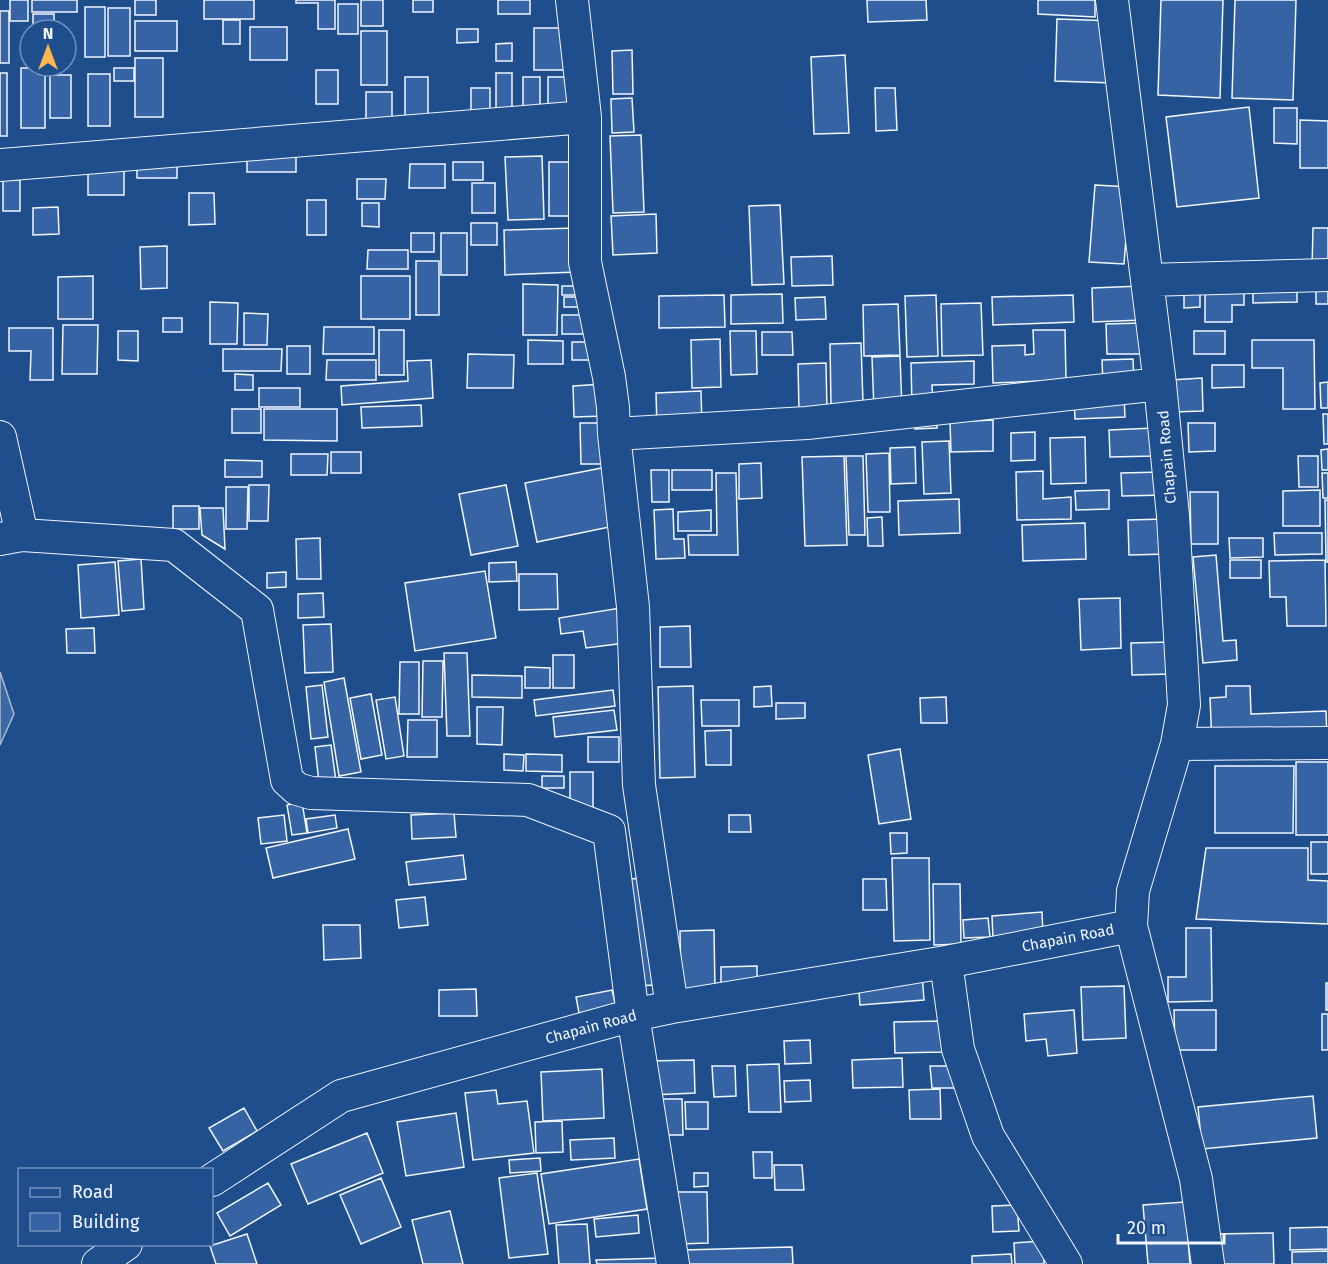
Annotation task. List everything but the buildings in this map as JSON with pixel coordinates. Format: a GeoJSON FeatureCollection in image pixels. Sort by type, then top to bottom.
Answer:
{"type":"FeatureCollection","features":[{"type":"Feature","properties":{"kind":"street"},"geometry":{"type":"LineString","coordinates":[[572,0],[585,117],[585,262],[613,407],[633,607],[639,785],[672,1007]]}},
{"type":"Feature","properties":{"kind":"street","name":"Chapain Road"},"geometry":{"type":"LineString","coordinates":[[213,1179],[341,1096],[633,1015],[946,962],[1131,926],[1133,891],[1177,744],[1184,705],[1173,516],[1160,384],[1112,0]]}},
{"type":"Feature","properties":{"kind":"street"},"geometry":{"type":"LineString","coordinates":[[0,165],[585,117]]}},
{"type":"Feature","properties":{"kind":"street"},"geometry":{"type":"LineString","coordinates":[[1147,280],[1328,275]]}},
{"type":"Feature","properties":{"kind":"street"},"geometry":{"type":"LineString","coordinates":[[614,434],[807,423],[1160,384]]}},
{"type":"Feature","properties":{"kind":"street"},"geometry":{"type":"LineString","coordinates":[[0,438],[11,537],[174,545],[257,610],[287,780],[297,789],[311,793],[528,800],[609,831],[633,1015],[673,1264]]}},
{"type":"Feature","properties":{"kind":"street"},"geometry":{"type":"LineString","coordinates":[[1177,744],[1328,743]]}},
{"type":"Feature","properties":{"kind":"street"},"geometry":{"type":"LineString","coordinates":[[1131,926],[1196,1179],[1208,1264]]}},
{"type":"Feature","properties":{"kind":"street"},"geometry":{"type":"LineString","coordinates":[[946,962],[958,1049],[988,1136],[1066,1264]]}},
{"type":"Feature","properties":{"kind":"street"},"geometry":{"type":"LineString","coordinates":[[98,1264],[125,1246]]}},
{"type":"Feature","properties":{"kind":"water"},"geometry":{"type":"Polygon","coordinates":[[[0,672],[14,714],[0,745],[0,672]]]}}]}
